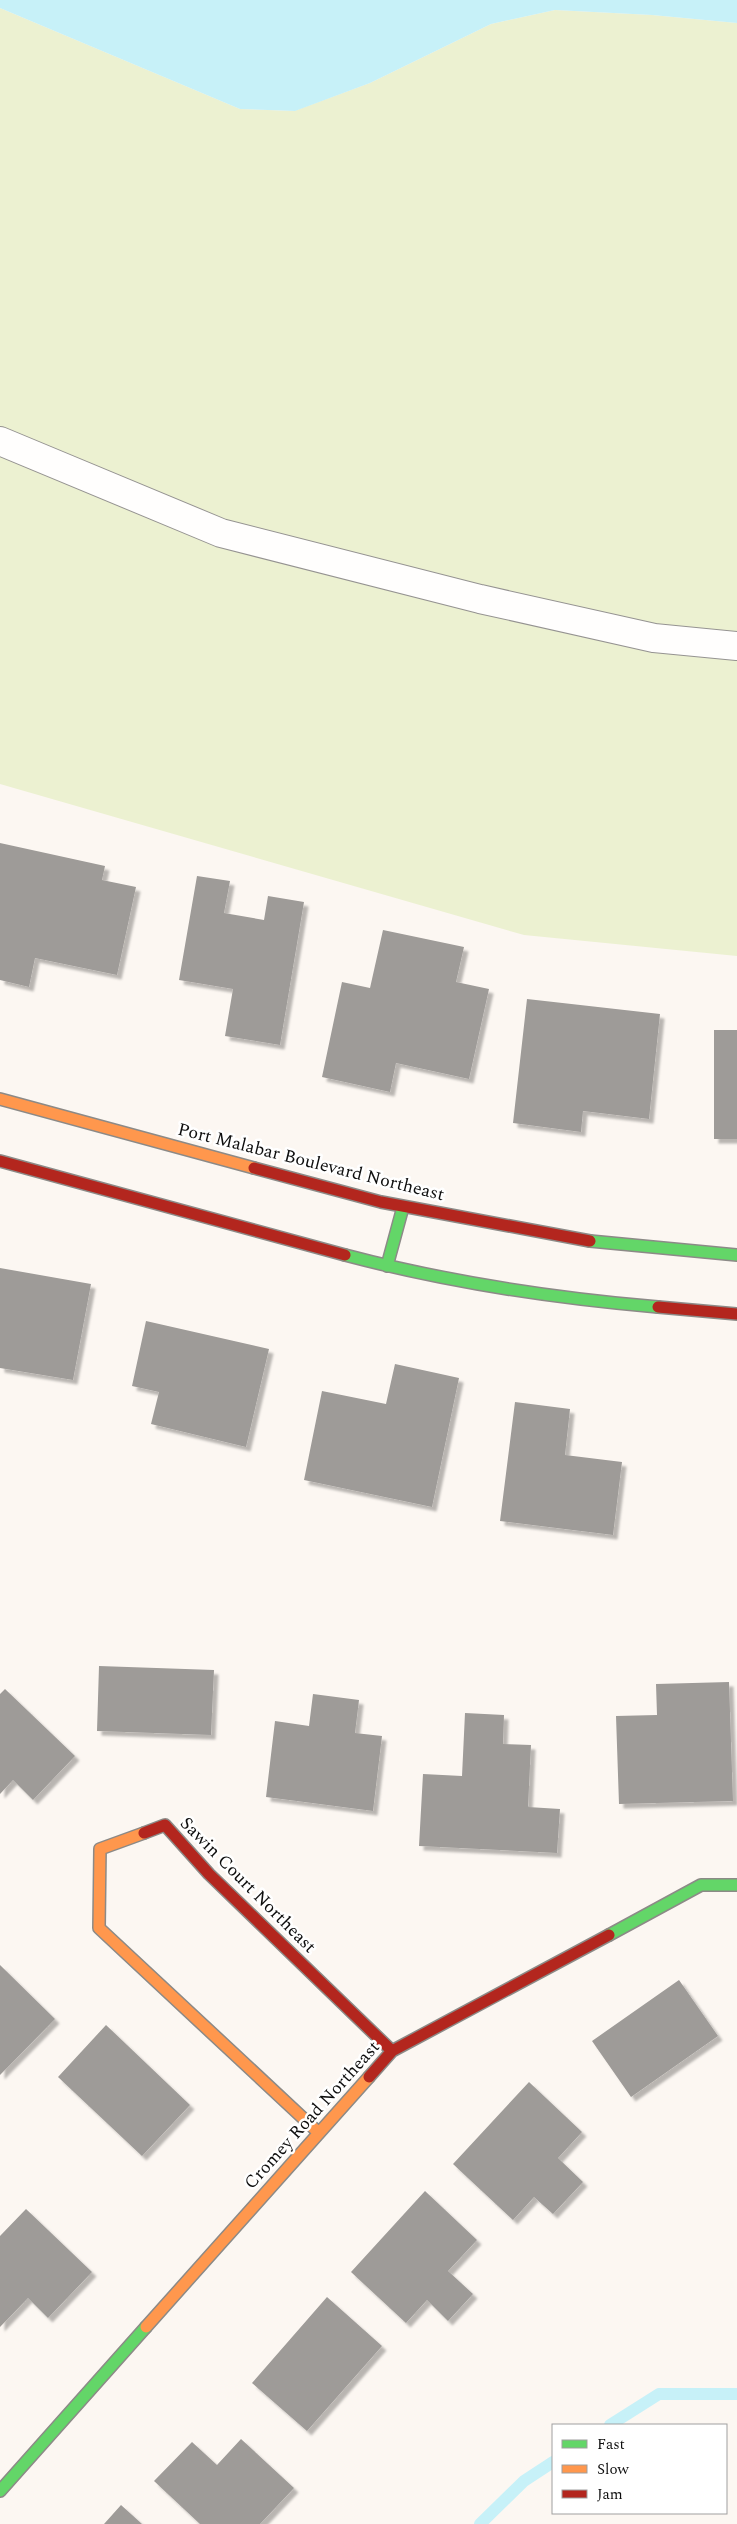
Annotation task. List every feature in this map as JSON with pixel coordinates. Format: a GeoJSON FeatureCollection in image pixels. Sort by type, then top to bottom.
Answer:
{"type":"FeatureCollection","features":[{"type":"Feature","properties":{"kind":"street"},"geometry":{"type":"LineString","coordinates":[[0,440],[9,446],[221,534],[480,599],[645,636],[737,646]]}},
{"type":"Feature","properties":{"kind":"street","name":"Port Malabar Boulevard Northeast"},"geometry":{"type":"LineString","coordinates":[[0,1099],[403,1206],[604,1244],[737,1255]]}},
{"type":"Feature","properties":{"kind":"street"},"geometry":{"type":"LineString","coordinates":[[0,1161],[388,1266],[507,1290],[608,1303],[737,1314]]}},
{"type":"Feature","properties":{"kind":"street"},"geometry":{"type":"LineString","coordinates":[[388,1266],[403,1206]]}},
{"type":"Feature","properties":{"kind":"street","name":"Sawin Court Northeast"},"geometry":{"type":"LineString","coordinates":[[318,2133],[99,1928],[100,1849],[165,1825],[209,1874],[392,2051]]}},
{"type":"Feature","properties":{"kind":"street","name":"Cromey Road Northeast"},"geometry":{"type":"LineString","coordinates":[[0,2491],[392,2051],[701,1885],[737,1885]]}},
{"type":"Feature","properties":{"kind":"green space"},"geometry":{"type":"Polygon","coordinates":[[[0,8],[240,109],[294,111],[370,83],[491,24],[555,10],[652,15],[737,23],[737,956],[524,935],[0,784],[0,8]]]}},
{"type":"Feature","properties":{"kind":"water"},"geometry":{"type":"Polygon","coordinates":[[[0,0],[737,0],[737,23],[652,15],[555,10],[491,24],[370,83],[295,111],[240,109],[0,8],[0,0]]]}},
{"type":"Feature","properties":{"kind":"building"},"geometry":{"type":"Polygon","coordinates":[[[0,843],[105,866],[102,880],[136,887],[117,975],[35,958],[29,987],[0,980],[0,843]]]}},
{"type":"Feature","properties":{"kind":"building"},"geometry":{"type":"Polygon","coordinates":[[[197,876],[230,881],[224,913],[264,920],[268,896],[304,902],[280,1045],[225,1036],[233,989],[179,980],[197,876]]]}},
{"type":"Feature","properties":{"kind":"building"},"geometry":{"type":"Polygon","coordinates":[[[383,930],[464,947],[456,982],[489,989],[469,1079],[396,1063],[390,1092],[322,1077],[342,982],[370,988],[383,930]]]}},
{"type":"Feature","properties":{"kind":"building"},"geometry":{"type":"Polygon","coordinates":[[[527,999],[660,1014],[649,1119],[583,1111],[581,1132],[513,1123],[527,999]]]}},
{"type":"Feature","properties":{"kind":"building"},"geometry":{"type":"Polygon","coordinates":[[[714,1030],[737,1030],[737,1139],[714,1139],[714,1030]]]}},
{"type":"Feature","properties":{"kind":"building"},"geometry":{"type":"Polygon","coordinates":[[[0,1268],[91,1284],[73,1380],[0,1368],[0,1268]]]}},
{"type":"Feature","properties":{"kind":"building"},"geometry":{"type":"Polygon","coordinates":[[[146,1321],[269,1349],[246,1447],[151,1424],[159,1392],[132,1386],[146,1321]]]}},
{"type":"Feature","properties":{"kind":"building"},"geometry":{"type":"Polygon","coordinates":[[[395,1364],[459,1378],[432,1507],[304,1480],[322,1391],[386,1404],[395,1364]]]}},
{"type":"Feature","properties":{"kind":"building"},"geometry":{"type":"Polygon","coordinates":[[[515,1402],[570,1409],[565,1455],[622,1462],[613,1535],[500,1521],[515,1402]]]}},
{"type":"Feature","properties":{"kind":"building"},"geometry":{"type":"Polygon","coordinates":[[[99,1666],[214,1670],[211,1735],[97,1731],[99,1666]]]}},
{"type":"Feature","properties":{"kind":"building"},"geometry":{"type":"Polygon","coordinates":[[[729,1682],[733,1801],[619,1804],[616,1716],[657,1715],[656,1684],[729,1682]]]}},
{"type":"Feature","properties":{"kind":"building"},"geometry":{"type":"Polygon","coordinates":[[[5,1689],[75,1756],[33,1800],[13,1780],[0,1794],[0,1694],[5,1689]]]}},
{"type":"Feature","properties":{"kind":"building"},"geometry":{"type":"Polygon","coordinates":[[[313,1694],[359,1700],[355,1733],[382,1736],[373,1811],[266,1797],[275,1721],[309,1726],[313,1694]]]}},
{"type":"Feature","properties":{"kind":"building"},"geometry":{"type":"Polygon","coordinates":[[[465,1713],[504,1715],[503,1744],[531,1745],[528,1807],[560,1809],[557,1853],[419,1846],[423,1774],[462,1776],[465,1713]]]}},
{"type":"Feature","properties":{"kind":"building"},"geometry":{"type":"Polygon","coordinates":[[[0,1965],[55,2019],[0,2075],[0,1965]]]}},
{"type":"Feature","properties":{"kind":"building"},"geometry":{"type":"Polygon","coordinates":[[[679,1980],[718,2036],[631,2097],[592,2041],[679,1980]]]}},
{"type":"Feature","properties":{"kind":"building"},"geometry":{"type":"Polygon","coordinates":[[[106,2025],[190,2105],[142,2156],[58,2077],[106,2025]]]}},
{"type":"Feature","properties":{"kind":"building"},"geometry":{"type":"Polygon","coordinates":[[[529,2082],[582,2132],[558,2158],[583,2182],[553,2214],[534,2197],[513,2220],[453,2164],[529,2082]]]}},
{"type":"Feature","properties":{"kind":"building"},"geometry":{"type":"Polygon","coordinates":[[[425,2191],[477,2240],[448,2271],[473,2294],[448,2321],[427,2300],[406,2323],[351,2272],[425,2191]]]}},
{"type":"Feature","properties":{"kind":"building"},"geometry":{"type":"Polygon","coordinates":[[[26,2209],[92,2272],[48,2318],[28,2298],[0,2327],[0,2236],[26,2209]]]}},
{"type":"Feature","properties":{"kind":"building"},"geometry":{"type":"Polygon","coordinates":[[[327,2297],[382,2346],[307,2431],[252,2383],[327,2297]]]}},
{"type":"Feature","properties":{"kind":"building"},"geometry":{"type":"Polygon","coordinates":[[[241,2439],[294,2488],[260,2524],[200,2524],[154,2481],[192,2442],[217,2465],[241,2439]]]}},
{"type":"Feature","properties":{"kind":"building"},"geometry":{"type":"Polygon","coordinates":[[[121,2505],[142,2524],[104,2524],[121,2505]]]}},
{"type":"Feature","properties":{"kind":"waterway"},"geometry":{"type":"LineString","coordinates":[[612,2424],[659,2394],[737,2394]]}},
{"type":"Feature","properties":{"kind":"waterway"},"geometry":{"type":"LineString","coordinates":[[480,2524],[524,2481],[552,2463]]}},
{"type":"Feature","properties":{"kind":"traffic: fast"},"geometry":{"type":"LineString","coordinates":[[387,1266],[403,1207]]}},
{"type":"Feature","properties":{"kind":"traffic: fast"},"geometry":{"type":"LineString","coordinates":[[590,1241],[737,1255]]}},
{"type":"Feature","properties":{"kind":"traffic: fast"},"geometry":{"type":"LineString","coordinates":[[345,1255],[383,1265],[500,1288],[658,1307]]}},
{"type":"Feature","properties":{"kind":"traffic: fast"},"geometry":{"type":"LineString","coordinates":[[609,1935],[701,1885],[737,1885]]}},
{"type":"Feature","properties":{"kind":"traffic: fast"},"geometry":{"type":"LineString","coordinates":[[0,2491],[146,2327]]}},
{"type":"Feature","properties":{"kind":"traffic: slow"},"geometry":{"type":"LineString","coordinates":[[0,1099],[254,1168]]}},
{"type":"Feature","properties":{"kind":"traffic: slow"},"geometry":{"type":"LineString","coordinates":[[144,1833],[100,1849],[99,1928],[319,2133]]}},
{"type":"Feature","properties":{"kind":"traffic: slow"},"geometry":{"type":"LineString","coordinates":[[146,2327],[369,2077]]}},
{"type":"Feature","properties":{"kind":"traffic: jam"},"geometry":{"type":"LineString","coordinates":[[0,1161],[345,1255]]}},
{"type":"Feature","properties":{"kind":"traffic: jam"},"geometry":{"type":"LineString","coordinates":[[254,1168],[381,1202],[590,1241]]}},
{"type":"Feature","properties":{"kind":"traffic: jam"},"geometry":{"type":"LineString","coordinates":[[658,1307],[737,1314]]}},
{"type":"Feature","properties":{"kind":"traffic: jam"},"geometry":{"type":"LineString","coordinates":[[144,1833],[165,1825],[209,1874],[392,2051]]}},
{"type":"Feature","properties":{"kind":"traffic: jam"},"geometry":{"type":"LineString","coordinates":[[369,2077],[392,2051],[609,1935]]}}]}
